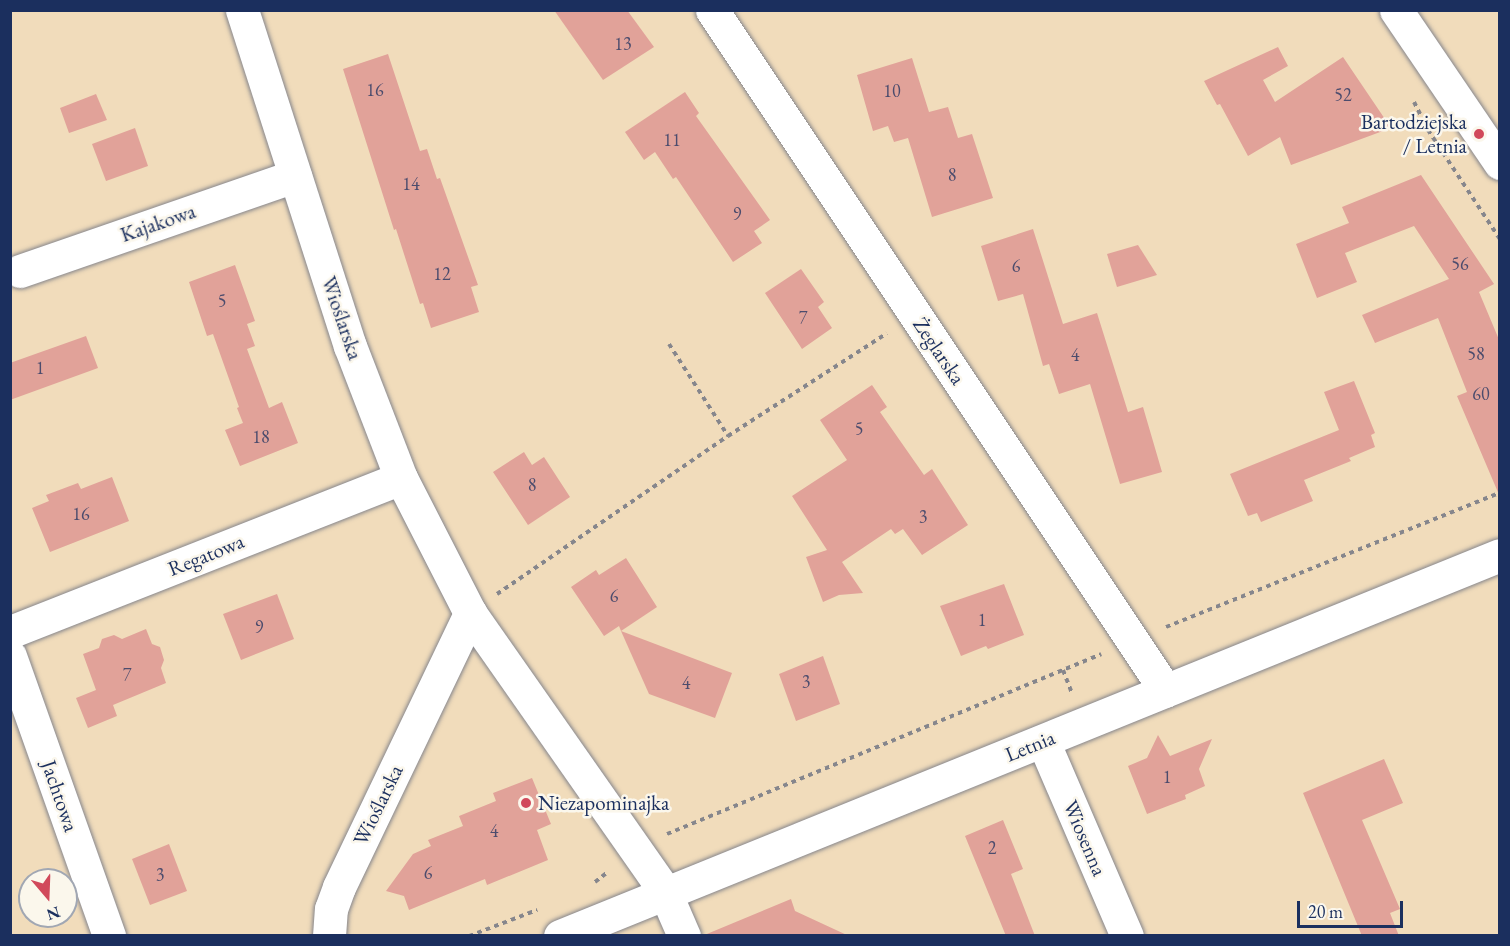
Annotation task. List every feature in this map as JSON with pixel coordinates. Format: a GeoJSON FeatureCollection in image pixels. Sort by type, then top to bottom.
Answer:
{"type":"FeatureCollection","features":[{"type":"Feature","properties":{"kind":"street","name":"Wioślarska"},"geometry":{"type":"LineString","coordinates":[[242,10],[350,346],[401,478],[470,613],[665,892],[684,936]]}},
{"type":"Feature","properties":{"kind":"street","name":"Żeglarska"},"geometry":{"type":"LineString","coordinates":[[712,10],[1166,691]]}},
{"type":"Feature","properties":{"kind":"street"},"geometry":{"type":"LineString","coordinates":[[1396,10],[1500,164]]}},
{"type":"Feature","properties":{"kind":"street","name":"Kajakowa"},"geometry":{"type":"LineString","coordinates":[[20,272],[295,176]]}},
{"type":"Feature","properties":{"kind":"street","name":"Regatowa"},"geometry":{"type":"LineString","coordinates":[[10,632],[401,478]]}},
{"type":"Feature","properties":{"kind":"street","name":"Letnia"},"geometry":{"type":"LineString","coordinates":[[560,936],[1500,555]]}},
{"type":"Feature","properties":{"kind":"street","name":"Wioślarska"},"geometry":{"type":"LineString","coordinates":[[329,936],[331,909],[339,887],[470,613]]}},
{"type":"Feature","properties":{"kind":"street","name":"Jachtowa"},"geometry":{"type":"LineString","coordinates":[[10,656],[109,936]]}},
{"type":"Feature","properties":{"kind":"street","name":"Wiosenna"},"geometry":{"type":"LineString","coordinates":[[1043,741],[1127,936]]}},
{"type":"Feature","properties":{"kind":"path"},"geometry":{"type":"LineString","coordinates":[[1417,111],[1500,239]]}},
{"type":"Feature","properties":{"kind":"path"},"geometry":{"type":"LineString","coordinates":[[470,613],[728,436],[915,314]]}},
{"type":"Feature","properties":{"kind":"path"},"geometry":{"type":"LineString","coordinates":[[669,344],[728,436]]}},
{"type":"Feature","properties":{"kind":"path"},"geometry":{"type":"LineString","coordinates":[[588,887],[637,852],[670,833],[1133,641],[1500,493]]}},
{"type":"Feature","properties":{"kind":"path"},"geometry":{"type":"LineString","coordinates":[[469,936],[546,906]]}},
{"type":"Feature","properties":{"kind":"building"},"geometry":{"type":"Polygon","coordinates":[[[554,10],[627,10],[654,47],[603,80],[554,10]]]}},
{"type":"Feature","properties":{"kind":"building"},"geometry":{"type":"Polygon","coordinates":[[[1278,47],[1288,66],[1263,80],[1275,102],[1343,57],[1391,128],[1291,165],[1280,137],[1248,156],[1220,104],[1217,105],[1204,81],[1278,47]]]}},
{"type":"Feature","properties":{"kind":"building"},"geometry":{"type":"Polygon","coordinates":[[[388,54],[420,151],[427,149],[437,179],[440,178],[478,285],[471,287],[479,312],[431,328],[423,303],[420,304],[396,229],[394,230],[343,69],[388,54]]]}},
{"type":"Feature","properties":{"kind":"building"},"geometry":{"type":"Polygon","coordinates":[[[912,58],[929,112],[948,107],[958,138],[972,134],[993,198],[932,217],[908,138],[894,142],[888,126],[873,131],[857,75],[912,58]]]}},
{"type":"Feature","properties":{"kind":"building"},"geometry":{"type":"Polygon","coordinates":[[[685,92],[699,113],[696,116],[770,220],[754,231],[762,243],[733,262],[676,177],[673,179],[655,152],[644,160],[625,132],[685,92]]]}},
{"type":"Feature","properties":{"kind":"building"},"geometry":{"type":"Polygon","coordinates":[[[96,94],[107,120],[69,133],[60,108],[96,94]]]}},
{"type":"Feature","properties":{"kind":"building"},"geometry":{"type":"Polygon","coordinates":[[[135,128],[148,166],[106,181],[92,144],[135,128]]]}},
{"type":"Feature","properties":{"kind":"building"},"geometry":{"type":"Polygon","coordinates":[[[1421,175],[1494,284],[1479,292],[1500,342],[1500,497],[1457,396],[1467,392],[1438,318],[1375,343],[1362,315],[1449,279],[1414,226],[1345,253],[1357,282],[1317,298],[1296,244],[1349,223],[1342,207],[1421,175]]]}},
{"type":"Feature","properties":{"kind":"building"},"geometry":{"type":"Polygon","coordinates":[[[1033,229],[1063,324],[1097,313],[1128,412],[1143,407],[1162,472],[1120,484],[1090,384],[1059,394],[1049,364],[1043,366],[1023,294],[998,301],[981,246],[1033,229]]]}},
{"type":"Feature","properties":{"kind":"building"},"geometry":{"type":"Polygon","coordinates":[[[1138,245],[1157,275],[1117,287],[1107,254],[1138,245]]]}},
{"type":"Feature","properties":{"kind":"building"},"geometry":{"type":"Polygon","coordinates":[[[235,265],[255,321],[247,324],[255,346],[247,349],[269,408],[282,402],[298,443],[240,466],[225,430],[243,423],[237,408],[239,407],[213,334],[207,336],[189,282],[235,265]]]}},
{"type":"Feature","properties":{"kind":"building"},"geometry":{"type":"Polygon","coordinates":[[[801,269],[824,302],[818,307],[832,328],[802,349],[765,293],[801,269]]]}},
{"type":"Feature","properties":{"kind":"building"},"geometry":{"type":"Polygon","coordinates":[[[86,336],[98,368],[10,400],[10,363],[86,336]]]}},
{"type":"Feature","properties":{"kind":"building"},"geometry":{"type":"Polygon","coordinates":[[[1354,381],[1375,433],[1371,435],[1375,447],[1349,458],[1351,461],[1304,480],[1313,501],[1261,522],[1257,513],[1248,516],[1230,474],[1339,430],[1324,392],[1354,381]]]}},
{"type":"Feature","properties":{"kind":"building"},"geometry":{"type":"Polygon","coordinates":[[[872,385],[887,407],[880,412],[924,475],[932,469],[968,525],[922,555],[903,529],[895,534],[891,529],[842,562],[863,593],[839,595],[823,602],[806,557],[827,550],[792,496],[847,460],[820,420],[872,385]]]}},
{"type":"Feature","properties":{"kind":"building"},"geometry":{"type":"Polygon","coordinates":[[[524,452],[532,465],[544,457],[570,497],[528,525],[493,472],[524,452]]]}},
{"type":"Feature","properties":{"kind":"building"},"geometry":{"type":"Polygon","coordinates":[[[112,477],[129,521],[50,552],[32,508],[49,501],[46,495],[78,483],[81,489],[112,477]]]}},
{"type":"Feature","properties":{"kind":"building"},"geometry":{"type":"Polygon","coordinates":[[[626,558],[657,607],[621,631],[619,626],[604,636],[571,587],[596,570],[599,575],[626,558]]]}},
{"type":"Feature","properties":{"kind":"building"},"geometry":{"type":"Polygon","coordinates":[[[1004,584],[1024,635],[988,649],[986,646],[961,656],[940,606],[1004,584]]]}},
{"type":"Feature","properties":{"kind":"building"},"geometry":{"type":"Polygon","coordinates":[[[277,594],[294,639],[241,660],[223,614],[277,594]]]}},
{"type":"Feature","properties":{"kind":"building"},"geometry":{"type":"Polygon","coordinates":[[[146,629],[152,644],[160,647],[164,660],[161,668],[166,683],[113,705],[117,716],[88,728],[76,698],[96,690],[83,654],[99,648],[102,639],[114,635],[122,639],[146,629]]]}},
{"type":"Feature","properties":{"kind":"building"},"geometry":{"type":"Polygon","coordinates":[[[621,631],[732,673],[715,718],[649,694],[621,631]]]}},
{"type":"Feature","properties":{"kind":"building"},"geometry":{"type":"Polygon","coordinates":[[[823,656],[840,704],[796,721],[779,674],[823,656]]]}},
{"type":"Feature","properties":{"kind":"building"},"geometry":{"type":"Polygon","coordinates":[[[1158,735],[1170,756],[1212,739],[1199,769],[1205,786],[1185,795],[1186,799],[1147,814],[1128,766],[1147,758],[1158,735]]]}},
{"type":"Feature","properties":{"kind":"building"},"geometry":{"type":"Polygon","coordinates":[[[1384,759],[1403,803],[1362,820],[1400,909],[1390,913],[1399,936],[1362,936],[1303,793],[1384,759]]]}},
{"type":"Feature","properties":{"kind":"building"},"geometry":{"type":"Polygon","coordinates":[[[532,778],[551,824],[537,830],[548,860],[487,885],[485,879],[409,910],[404,896],[386,891],[413,854],[431,846],[428,840],[463,826],[459,816],[496,801],[493,793],[532,778]]]}},
{"type":"Feature","properties":{"kind":"building"},"geometry":{"type":"Polygon","coordinates":[[[1003,820],[1023,869],[1011,874],[1035,936],[1006,936],[965,836],[1003,820]]]}},
{"type":"Feature","properties":{"kind":"building"},"geometry":{"type":"Polygon","coordinates":[[[169,844],[187,891],[150,905],[132,859],[169,844]]]}},
{"type":"Feature","properties":{"kind":"building"},"geometry":{"type":"Polygon","coordinates":[[[791,899],[795,911],[849,936],[702,936],[791,899]]]}},
{"type":"Feature","properties":{"kind":"place","name":"Bartodziejska / Letnia"},"geometry":{"type":"Point","coordinates":[1479,134]}},
{"type":"Feature","properties":{"kind":"place","name":"Niezapominajka"},"geometry":{"type":"Point","coordinates":[526,803]}}]}
